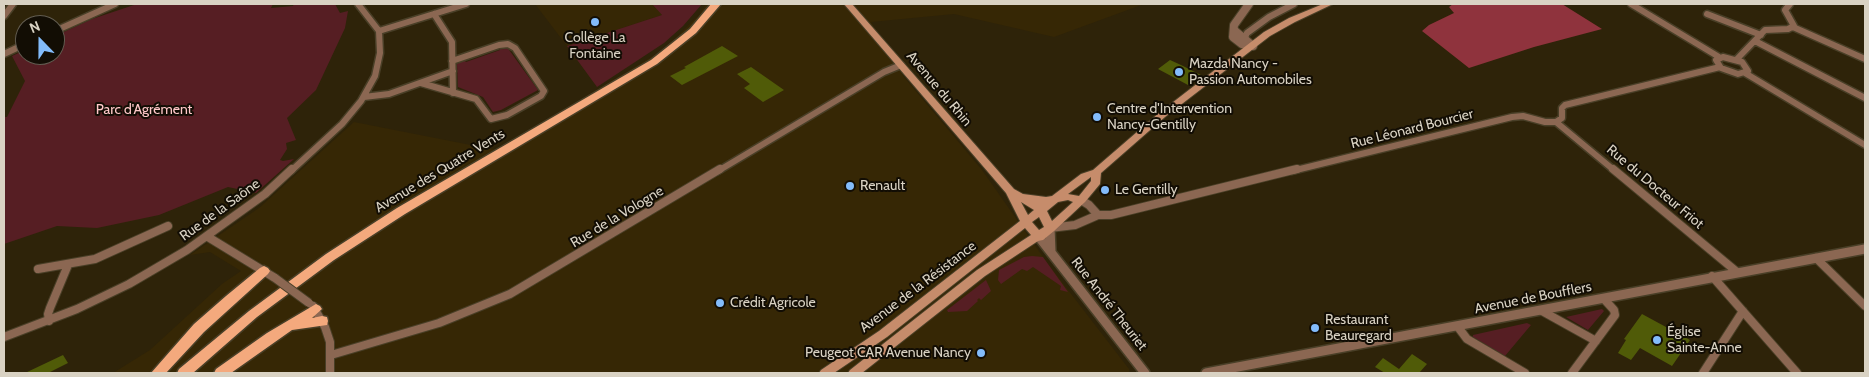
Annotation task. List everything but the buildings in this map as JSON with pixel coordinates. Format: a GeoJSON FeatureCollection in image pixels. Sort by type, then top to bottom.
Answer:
{"type":"FeatureCollection","features":[{"type":"Feature","properties":{"kind":"main road","name":"Avenue des Quatre Vents"},"geometry":{"type":"LineString","coordinates":[[184,373],[252,314],[330,257],[409,206],[654,62],[692,31],[716,4]]}},
{"type":"Feature","properties":{"kind":"main road","name":"Avenue du Rhin"},"geometry":{"type":"LineString","coordinates":[[848,4],[1010,191],[1026,222],[1039,237]]}},
{"type":"Feature","properties":{"kind":"main road"},"geometry":{"type":"LineString","coordinates":[[1096,172],[1162,115],[1252,46],[1280,26],[1329,4]]}},
{"type":"Feature","properties":{"kind":"main road","name":"Avenue de la Résistance"},"geometry":{"type":"LineString","coordinates":[[825,373],[883,334],[1084,176],[1096,172],[1096,182],[1081,200],[1050,228],[1039,237],[981,273],[854,373]]}},
{"type":"Feature","properties":{"kind":"main road","name":"Avenue du Rhin"},"geometry":{"type":"LineString","coordinates":[[1010,191],[1041,210]]}},
{"type":"Feature","properties":{"kind":"main road"},"geometry":{"type":"LineString","coordinates":[[1022,197],[1046,200],[1068,197],[1081,200]]}},
{"type":"Feature","properties":{"kind":"main road"},"geometry":{"type":"LineString","coordinates":[[1041,210],[1050,228]]}},
{"type":"Feature","properties":{"kind":"main road"},"geometry":{"type":"LineString","coordinates":[[158,373],[199,328],[230,299],[270,274]]}},
{"type":"Feature","properties":{"kind":"main road"},"geometry":{"type":"LineString","coordinates":[[222,373],[287,327],[316,311]]}},
{"type":"Feature","properties":{"kind":"street"},"geometry":{"type":"LineString","coordinates":[[4,16],[13,4]]}},
{"type":"Feature","properties":{"kind":"street"},"geometry":{"type":"LineString","coordinates":[[65,26],[115,4]]}},
{"type":"Feature","properties":{"kind":"street"},"geometry":{"type":"LineString","coordinates":[[358,4],[372,20],[378,31],[466,4]]}},
{"type":"Feature","properties":{"kind":"street"},"geometry":{"type":"LineString","coordinates":[[1249,4],[1237,20],[1233,37],[1252,46]]}},
{"type":"Feature","properties":{"kind":"street"},"geometry":{"type":"LineString","coordinates":[[1243,41],[1269,17],[1294,4]]}},
{"type":"Feature","properties":{"kind":"street"},"geometry":{"type":"LineString","coordinates":[[1631,4],[1719,57],[1737,59],[1747,67],[1748,71],[1745,73]]}},
{"type":"Feature","properties":{"kind":"street"},"geometry":{"type":"LineString","coordinates":[[1790,4],[1785,10],[1794,24],[1793,27]]}},
{"type":"Feature","properties":{"kind":"street"},"geometry":{"type":"LineString","coordinates":[[434,14],[452,42],[453,93]]}},
{"type":"Feature","properties":{"kind":"street"},"geometry":{"type":"LineString","coordinates":[[1707,14],[1761,35]]}},
{"type":"Feature","properties":{"kind":"street"},"geometry":{"type":"LineString","coordinates":[[1737,59],[1767,29],[1793,27],[1865,59]]}},
{"type":"Feature","properties":{"kind":"street","name":"Rue de la Saône"},"geometry":{"type":"LineString","coordinates":[[4,338],[50,321],[129,284],[208,237],[264,194],[342,124],[364,97],[372,83],[379,61],[378,31]]}},
{"type":"Feature","properties":{"kind":"street"},"geometry":{"type":"LineString","coordinates":[[1755,41],[1865,98]]}},
{"type":"Feature","properties":{"kind":"street"},"geometry":{"type":"LineString","coordinates":[[420,82],[476,99],[491,119],[505,116],[541,96],[544,91],[515,48],[506,44],[452,60]]}},
{"type":"Feature","properties":{"kind":"street"},"geometry":{"type":"LineString","coordinates":[[1719,57],[1716,62],[1720,67],[1734,73],[1745,73],[1865,145]]}},
{"type":"Feature","properties":{"kind":"street","name":"Rue de la Vologne"},"geometry":{"type":"LineString","coordinates":[[330,354],[439,323],[510,294],[884,72],[901,65]]}},
{"type":"Feature","properties":{"kind":"street"},"geometry":{"type":"LineString","coordinates":[[1556,122],[1562,118],[1562,108],[1565,105],[1720,67]]}},
{"type":"Feature","properties":{"kind":"street"},"geometry":{"type":"LineString","coordinates":[[364,97],[389,94],[453,71]]}},
{"type":"Feature","properties":{"kind":"street","name":"Rue Léonard Bourcier"},"geometry":{"type":"LineString","coordinates":[[1098,214],[1111,215],[1519,116],[1545,122],[1556,122]]}},
{"type":"Feature","properties":{"kind":"street","name":"Rue du Docteur Friot"},"geometry":{"type":"LineString","coordinates":[[1556,122],[1737,272]]}},
{"type":"Feature","properties":{"kind":"street"},"geometry":{"type":"LineString","coordinates":[[1051,251],[1050,228],[1075,225],[1098,214],[1081,200]]}},
{"type":"Feature","properties":{"kind":"street"},"geometry":{"type":"LineString","coordinates":[[38,269],[68,265],[107,255],[168,226]]}},
{"type":"Feature","properties":{"kind":"street"},"geometry":{"type":"LineString","coordinates":[[208,237],[270,274],[316,311],[330,342],[330,373]]}},
{"type":"Feature","properties":{"kind":"street","name":"Rue André Theuriet"},"geometry":{"type":"LineString","coordinates":[[1039,237],[1145,373]]}},
{"type":"Feature","properties":{"kind":"street","name":"Avenue de Boufflers"},"geometry":{"type":"LineString","coordinates":[[1206,373],[1223,372],[1604,299],[1712,276],[1865,249]]}},
{"type":"Feature","properties":{"kind":"street"},"geometry":{"type":"LineString","coordinates":[[1816,258],[1865,306]]}},
{"type":"Feature","properties":{"kind":"street"},"geometry":{"type":"LineString","coordinates":[[50,321],[48,314],[68,265]]}},
{"type":"Feature","properties":{"kind":"street"},"geometry":{"type":"LineString","coordinates":[[1712,276],[1797,373]]}},
{"type":"Feature","properties":{"kind":"street"},"geometry":{"type":"LineString","coordinates":[[1572,373],[1615,315],[1614,310],[1604,299]]}},
{"type":"Feature","properties":{"kind":"street"},"geometry":{"type":"LineString","coordinates":[[1542,310],[1596,340]]}},
{"type":"Feature","properties":{"kind":"street"},"geometry":{"type":"LineString","coordinates":[[1703,373],[1743,311]]}},
{"type":"Feature","properties":{"kind":"street"},"geometry":{"type":"LineString","coordinates":[[1458,327],[1467,339],[1525,373]]}},
{"type":"Feature","properties":{"kind":"shaded area","name":"Collège La Fontaine"},"geometry":{"type":"Polygon","coordinates":[[[535,4],[652,4],[662,15],[567,46],[535,4]]]}},
{"type":"Feature","properties":{"kind":"shaded area"},"geometry":{"type":"Polygon","coordinates":[[[706,4],[1144,4],[1054,37],[954,14],[871,22],[904,77],[982,170],[1048,264],[1129,369],[1129,373],[113,373],[150,350],[222,284],[241,271],[210,252],[190,255],[259,208],[354,122],[496,150],[663,50],[700,14],[706,4]]]}},
{"type":"Feature","properties":{"kind":"shaded area"},"geometry":{"type":"Polygon","coordinates":[[[1453,4],[1562,4],[1602,29],[1534,47],[1469,68],[1422,31],[1429,25],[1454,13],[1449,7],[1453,4]]]}},
{"type":"Feature","properties":{"kind":"green space","name":"Parc d'Agrément"},"geometry":{"type":"Polygon","coordinates":[[[137,4],[273,4],[271,8],[293,6],[294,4],[335,4],[340,13],[348,11],[345,28],[316,90],[287,118],[296,140],[286,143],[287,149],[280,160],[294,159],[256,193],[228,187],[159,215],[97,228],[57,226],[4,244],[4,117],[7,117],[25,81],[17,65],[65,65],[65,31],[92,19],[137,4]]]}},
{"type":"Feature","properties":{"kind":"green space"},"geometry":{"type":"Polygon","coordinates":[[[652,4],[702,4],[683,26],[664,43],[597,87],[567,46],[662,15],[652,4]]]}},
{"type":"Feature","properties":{"kind":"green space"},"geometry":{"type":"Polygon","coordinates":[[[499,47],[507,47],[538,90],[501,110],[493,112],[483,97],[458,87],[457,64],[464,60],[466,62],[500,50],[499,47]]]}},
{"type":"Feature","properties":{"kind":"green space"},"geometry":{"type":"Polygon","coordinates":[[[1024,257],[1043,257],[1068,292],[1060,290],[1061,286],[1033,267],[1027,271],[1022,269],[1001,284],[998,280],[999,270],[1024,257]]]}},
{"type":"Feature","properties":{"kind":"green space"},"geometry":{"type":"Polygon","coordinates":[[[986,280],[991,291],[981,300],[979,298],[967,311],[948,312],[947,310],[986,280]]]}},
{"type":"Feature","properties":{"kind":"green space"},"geometry":{"type":"Polygon","coordinates":[[[1602,309],[1604,311],[1588,330],[1566,317],[1602,309]]]}},
{"type":"Feature","properties":{"kind":"green space"},"geometry":{"type":"Polygon","coordinates":[[[1527,323],[1531,325],[1505,356],[1473,337],[1473,335],[1527,323]]]}},
{"type":"Feature","properties":{"kind":"place","name":"Collège La Fontaine"},"geometry":{"type":"Point","coordinates":[595,22]}},
{"type":"Feature","properties":{"kind":"place","name":"Mazda Nancy - Passion Automobiles"},"geometry":{"type":"Point","coordinates":[1179,72]}},
{"type":"Feature","properties":{"kind":"place","name":"Centre d'Intervention Nancy-Gentilly"},"geometry":{"type":"Point","coordinates":[1097,117]}},
{"type":"Feature","properties":{"kind":"place","name":"Renault"},"geometry":{"type":"Point","coordinates":[850,186]}},
{"type":"Feature","properties":{"kind":"place","name":"Le Gentilly"},"geometry":{"type":"Point","coordinates":[1105,190]}},
{"type":"Feature","properties":{"kind":"place","name":"Crédit Agricole"},"geometry":{"type":"Point","coordinates":[720,303]}},
{"type":"Feature","properties":{"kind":"place","name":"Restaurant Beauregard"},"geometry":{"type":"Point","coordinates":[1315,328]}},
{"type":"Feature","properties":{"kind":"place","name":"Église Sainte-Anne"},"geometry":{"type":"Point","coordinates":[1657,340]}},
{"type":"Feature","properties":{"kind":"place","name":"Peugeot CAR Avenue Nancy"},"geometry":{"type":"Point","coordinates":[981,353]}}]}
